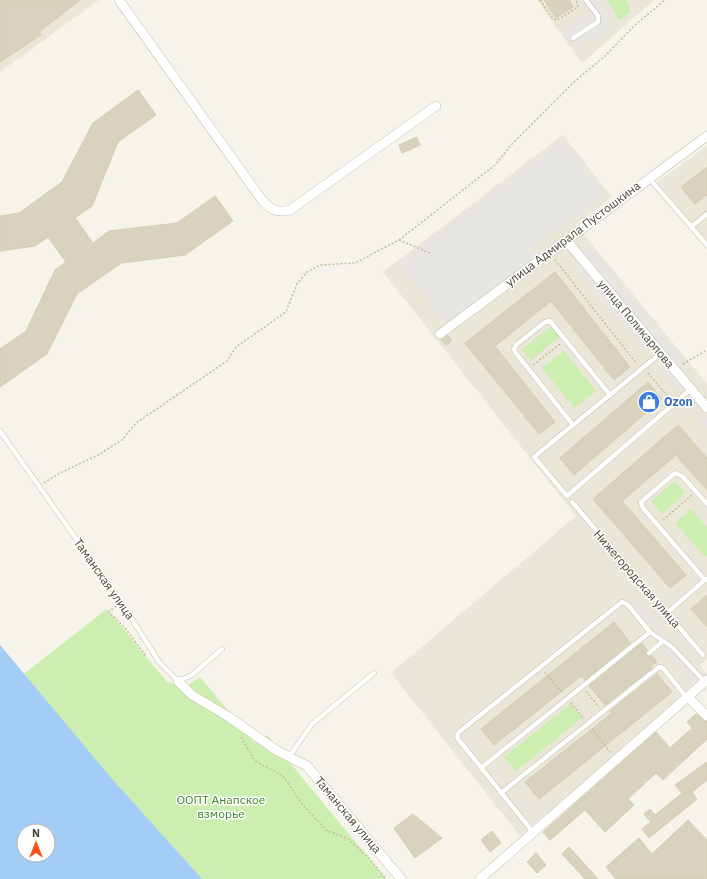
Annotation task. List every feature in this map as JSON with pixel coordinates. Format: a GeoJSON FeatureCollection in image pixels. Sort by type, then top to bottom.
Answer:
{"type":"FeatureCollection","features":[{"type":"Feature","properties":{"kind":"street"},"geometry":{"type":"LineString","coordinates":[[119,0],[262,200],[273,210],[281,212],[290,210],[436,106]]}},
{"type":"Feature","properties":{"kind":"street","name":"улица Адмирала Пустошкина"},"geometry":{"type":"LineString","coordinates":[[440,334],[707,136]]}},
{"type":"Feature","properties":{"kind":"street","name":"улица Поликарпова"},"geometry":{"type":"LineString","coordinates":[[566,240],[707,408]]}},
{"type":"Feature","properties":{"kind":"street","name":"Таманская улица"},"geometry":{"type":"LineString","coordinates":[[178,681],[192,695],[229,717],[289,757],[307,766],[402,879]]}},
{"type":"Feature","properties":{"kind":"street"},"geometry":{"type":"LineString","coordinates":[[480,879],[706,681]]}},
{"type":"Feature","properties":{"kind":"street"},"geometry":{"type":"LineString","coordinates":[[687,697],[707,716]]}},
{"type":"Feature","properties":{"kind":"lane"},"geometry":{"type":"LineString","coordinates":[[573,38],[598,22],[598,16],[586,0]]}},
{"type":"Feature","properties":{"kind":"lane"},"geometry":{"type":"LineString","coordinates":[[649,178],[707,245]]}},
{"type":"Feature","properties":{"kind":"lane"},"geometry":{"type":"LineString","coordinates":[[692,227],[707,214]]}},
{"type":"Feature","properties":{"kind":"lane"},"geometry":{"type":"LineString","coordinates":[[573,425],[515,352],[514,350],[516,345],[547,321],[553,323],[610,394]]}},
{"type":"Feature","properties":{"kind":"lane"},"geometry":{"type":"LineString","coordinates":[[661,353],[534,457],[567,496],[691,389]]}},
{"type":"Feature","properties":{"kind":"lane","name":"Таманская улица"},"geometry":{"type":"LineString","coordinates":[[0,431],[120,602],[159,662],[178,681]]}},
{"type":"Feature","properties":{"kind":"lane"},"geometry":{"type":"LineString","coordinates":[[667,613],[706,579],[657,525],[641,505],[641,502],[675,472],[682,476],[707,504]]}},
{"type":"Feature","properties":{"kind":"lane","name":"Нижегородская улица"},"geometry":{"type":"LineString","coordinates":[[572,502],[703,655]]}},
{"type":"Feature","properties":{"kind":"lane"},"geometry":{"type":"LineString","coordinates":[[533,832],[458,739],[457,734],[540,666],[622,602],[628,605],[650,632],[672,647],[706,681]]}},
{"type":"Feature","properties":{"kind":"lane"},"geometry":{"type":"LineString","coordinates":[[481,768],[650,632]]}},
{"type":"Feature","properties":{"kind":"lane"},"geometry":{"type":"LineString","coordinates":[[649,652],[663,641]]}},
{"type":"Feature","properties":{"kind":"lane"},"geometry":{"type":"LineString","coordinates":[[178,681],[197,671],[222,649]]}},
{"type":"Feature","properties":{"kind":"lane"},"geometry":{"type":"LineString","coordinates":[[501,793],[659,666],[663,668],[687,697]]}},
{"type":"Feature","properties":{"kind":"lane"},"geometry":{"type":"LineString","coordinates":[[289,757],[312,724],[374,673]]}},
{"type":"Feature","properties":{"kind":"path"},"geometry":{"type":"LineString","coordinates":[[540,0],[553,19],[557,20],[578,7],[576,0]]}},
{"type":"Feature","properties":{"kind":"path"},"geometry":{"type":"LineString","coordinates":[[39,486],[60,473],[98,455],[122,440],[136,423],[226,361],[236,347],[286,312],[297,284],[307,272],[320,265],[354,263],[400,240],[495,165],[512,144],[574,82],[606,56],[635,25],[665,0]]}},
{"type":"Feature","properties":{"kind":"path"},"geometry":{"type":"LineString","coordinates":[[400,240],[430,253]]}},
{"type":"Feature","properties":{"kind":"path"},"geometry":{"type":"LineString","coordinates":[[548,253],[642,368],[674,404]]}},
{"type":"Feature","properties":{"kind":"path"},"geometry":{"type":"LineString","coordinates":[[529,369],[566,339]]}},
{"type":"Feature","properties":{"kind":"path"},"geometry":{"type":"LineString","coordinates":[[674,369],[707,350]]}},
{"type":"Feature","properties":{"kind":"path"},"geometry":{"type":"LineString","coordinates":[[657,525],[696,491]]}},
{"type":"Feature","properties":{"kind":"path"},"geometry":{"type":"LineString","coordinates":[[120,602],[109,612],[125,628],[150,660]]}},
{"type":"Feature","properties":{"kind":"path"},"geometry":{"type":"LineString","coordinates":[[540,666],[616,759]]}},
{"type":"Feature","properties":{"kind":"path"},"geometry":{"type":"LineString","coordinates":[[582,686],[603,711]]}},
{"type":"Feature","properties":{"kind":"path"},"geometry":{"type":"LineString","coordinates":[[240,736],[254,761],[283,776],[303,805],[326,830],[348,839],[368,857],[386,879]]}},
{"type":"Feature","properties":{"kind":"shaded area"},"geometry":{"type":"Polygon","coordinates":[[[0,0],[99,0],[0,72],[0,0]]]}},
{"type":"Feature","properties":{"kind":"shaded area"},"geometry":{"type":"Polygon","coordinates":[[[537,0],[654,0],[582,63],[537,0]]]}},
{"type":"Feature","properties":{"kind":"shaded area"},"geometry":{"type":"Polygon","coordinates":[[[590,0],[598,0],[614,26],[575,52],[561,30],[595,9],[590,0]]]}},
{"type":"Feature","properties":{"kind":"shaded area"},"geometry":{"type":"Polygon","coordinates":[[[563,135],[612,197],[576,225],[707,384],[707,659],[700,665],[707,674],[707,677],[520,836],[391,673],[576,516],[383,272],[563,135]]]}},
{"type":"Feature","properties":{"kind":"shaded area"},"geometry":{"type":"Polygon","coordinates":[[[562,141],[603,195],[531,249],[537,257],[446,325],[399,262],[562,141]]]}},
{"type":"Feature","properties":{"kind":"shaded area"},"geometry":{"type":"Polygon","coordinates":[[[707,146],[707,250],[652,186],[707,146]]]}},
{"type":"Feature","properties":{"kind":"shaded area"},"geometry":{"type":"Polygon","coordinates":[[[588,248],[688,367],[683,371],[584,252],[588,248]]]}},
{"type":"Feature","properties":{"kind":"shaded area"},"geometry":{"type":"Polygon","coordinates":[[[574,259],[648,347],[644,350],[570,262],[574,259]]]}},
{"type":"Feature","properties":{"kind":"shaded area"},"geometry":{"type":"Polygon","coordinates":[[[667,368],[684,389],[679,392],[662,372],[667,368]]]}},
{"type":"Feature","properties":{"kind":"shaded area"},"geometry":{"type":"Polygon","coordinates":[[[690,399],[707,419],[707,428],[685,402],[690,399]]]}},
{"type":"Feature","properties":{"kind":"shaded area"},"geometry":{"type":"Polygon","coordinates":[[[638,598],[663,628],[658,633],[633,602],[638,598]]]}},
{"type":"Feature","properties":{"kind":"shaded area"},"geometry":{"type":"Polygon","coordinates":[[[665,644],[698,679],[694,682],[662,647],[665,644]]]}},
{"type":"Feature","properties":{"kind":"shaded area"},"geometry":{"type":"Polygon","coordinates":[[[495,765],[505,778],[500,782],[490,770],[495,765]]]}},
{"type":"Feature","properties":{"kind":"shaded area"},"geometry":{"type":"Polygon","coordinates":[[[518,794],[532,811],[527,816],[513,799],[518,794]]]}},
{"type":"Feature","properties":{"kind":"green space"},"geometry":{"type":"Polygon","coordinates":[[[607,0],[626,0],[631,12],[619,20],[607,0]]]}},
{"type":"Feature","properties":{"kind":"green space"},"geometry":{"type":"Polygon","coordinates":[[[551,327],[559,337],[531,360],[522,349],[551,327]]]}},
{"type":"Feature","properties":{"kind":"green space"},"geometry":{"type":"Polygon","coordinates":[[[564,351],[596,391],[574,408],[542,368],[564,351]]]}},
{"type":"Feature","properties":{"kind":"green space"},"geometry":{"type":"Polygon","coordinates":[[[675,481],[685,493],[662,514],[651,501],[675,481]]]}},
{"type":"Feature","properties":{"kind":"green space"},"geometry":{"type":"Polygon","coordinates":[[[691,509],[707,527],[707,556],[705,557],[675,523],[691,509]]]}},
{"type":"Feature","properties":{"kind":"green space","name":"ООПТ Анапское взморье"},"geometry":{"type":"Polygon","coordinates":[[[107,609],[167,682],[187,686],[200,677],[256,744],[267,735],[386,879],[191,879],[16,680],[107,609]]]}},
{"type":"Feature","properties":{"kind":"green space"},"geometry":{"type":"Polygon","coordinates":[[[570,704],[582,718],[516,771],[504,757],[570,704]]]}},
{"type":"Feature","properties":{"kind":"water"},"geometry":{"type":"Polygon","coordinates":[[[0,645],[112,779],[202,879],[0,879],[0,645]]]}},
{"type":"Feature","properties":{"kind":"building"},"geometry":{"type":"Polygon","coordinates":[[[0,0],[80,0],[39,32],[41,35],[0,62],[0,0]]]}},
{"type":"Feature","properties":{"kind":"building"},"geometry":{"type":"Polygon","coordinates":[[[544,0],[569,0],[573,7],[556,18],[544,0]]]}},
{"type":"Feature","properties":{"kind":"building"},"geometry":{"type":"Polygon","coordinates":[[[138,90],[156,115],[118,142],[92,206],[75,218],[93,243],[109,231],[177,223],[215,196],[233,221],[185,255],[121,263],[77,294],[47,354],[0,387],[0,349],[26,331],[55,270],[66,262],[48,237],[35,246],[0,251],[0,216],[19,213],[62,182],[93,123],[138,90]]]}},
{"type":"Feature","properties":{"kind":"building"},"geometry":{"type":"Polygon","coordinates":[[[417,137],[420,145],[402,153],[399,145],[417,137]]]}},
{"type":"Feature","properties":{"kind":"building"},"geometry":{"type":"Polygon","coordinates":[[[707,167],[707,195],[695,204],[681,187],[707,167]]]}},
{"type":"Feature","properties":{"kind":"building"},"geometry":{"type":"Polygon","coordinates":[[[555,272],[630,367],[614,380],[551,301],[495,346],[555,422],[539,434],[465,343],[555,272]]]}},
{"type":"Feature","properties":{"kind":"building"},"geometry":{"type":"Polygon","coordinates":[[[448,336],[452,341],[446,345],[441,340],[448,336]]]}},
{"type":"Feature","properties":{"kind":"building"},"geometry":{"type":"Polygon","coordinates":[[[648,382],[662,399],[574,475],[560,458],[648,382]]]}},
{"type":"Feature","properties":{"kind":"building"},"geometry":{"type":"Polygon","coordinates":[[[678,425],[707,458],[707,490],[676,455],[622,501],[686,575],[670,588],[593,499],[678,425]]]}},
{"type":"Feature","properties":{"kind":"building"},"geometry":{"type":"Polygon","coordinates":[[[707,595],[707,627],[691,609],[707,595]]]}},
{"type":"Feature","properties":{"kind":"building"},"geometry":{"type":"Polygon","coordinates":[[[614,622],[630,643],[585,680],[581,676],[494,745],[481,729],[614,622]]]}},
{"type":"Feature","properties":{"kind":"building"},"geometry":{"type":"Polygon","coordinates":[[[642,643],[647,650],[646,655],[652,656],[657,662],[651,666],[652,668],[605,705],[589,686],[642,643]]]}},
{"type":"Feature","properties":{"kind":"building"},"geometry":{"type":"Polygon","coordinates":[[[657,674],[672,692],[539,799],[525,782],[612,713],[610,711],[657,674]]]}},
{"type":"Feature","properties":{"kind":"building"},"geometry":{"type":"Polygon","coordinates":[[[696,714],[707,722],[707,739],[663,780],[656,773],[628,799],[634,805],[605,832],[585,810],[550,840],[543,832],[656,732],[670,748],[692,728],[687,722],[696,714]]]}},
{"type":"Feature","properties":{"kind":"building"},"geometry":{"type":"Polygon","coordinates":[[[707,762],[707,780],[692,792],[697,799],[649,838],[642,829],[651,822],[644,814],[650,809],[655,815],[682,793],[675,785],[707,762]]]}},
{"type":"Feature","properties":{"kind":"building"},"geometry":{"type":"Polygon","coordinates":[[[413,814],[442,838],[415,858],[394,828],[413,814]]]}},
{"type":"Feature","properties":{"kind":"building"},"geometry":{"type":"Polygon","coordinates":[[[688,820],[707,840],[707,879],[616,879],[606,867],[639,838],[652,854],[688,820]]]}},
{"type":"Feature","properties":{"kind":"building"},"geometry":{"type":"Polygon","coordinates":[[[492,831],[501,843],[490,852],[481,840],[492,831]]]}},
{"type":"Feature","properties":{"kind":"building"},"geometry":{"type":"Polygon","coordinates":[[[569,847],[598,879],[585,879],[562,854],[569,847]]]}},
{"type":"Feature","properties":{"kind":"building"},"geometry":{"type":"Polygon","coordinates":[[[536,853],[546,865],[537,873],[527,862],[536,853]]]}},
{"type":"Feature","properties":{"kind":"place","name":"Ozon"},"geometry":{"type":"Point","coordinates":[649,402]}}]}
